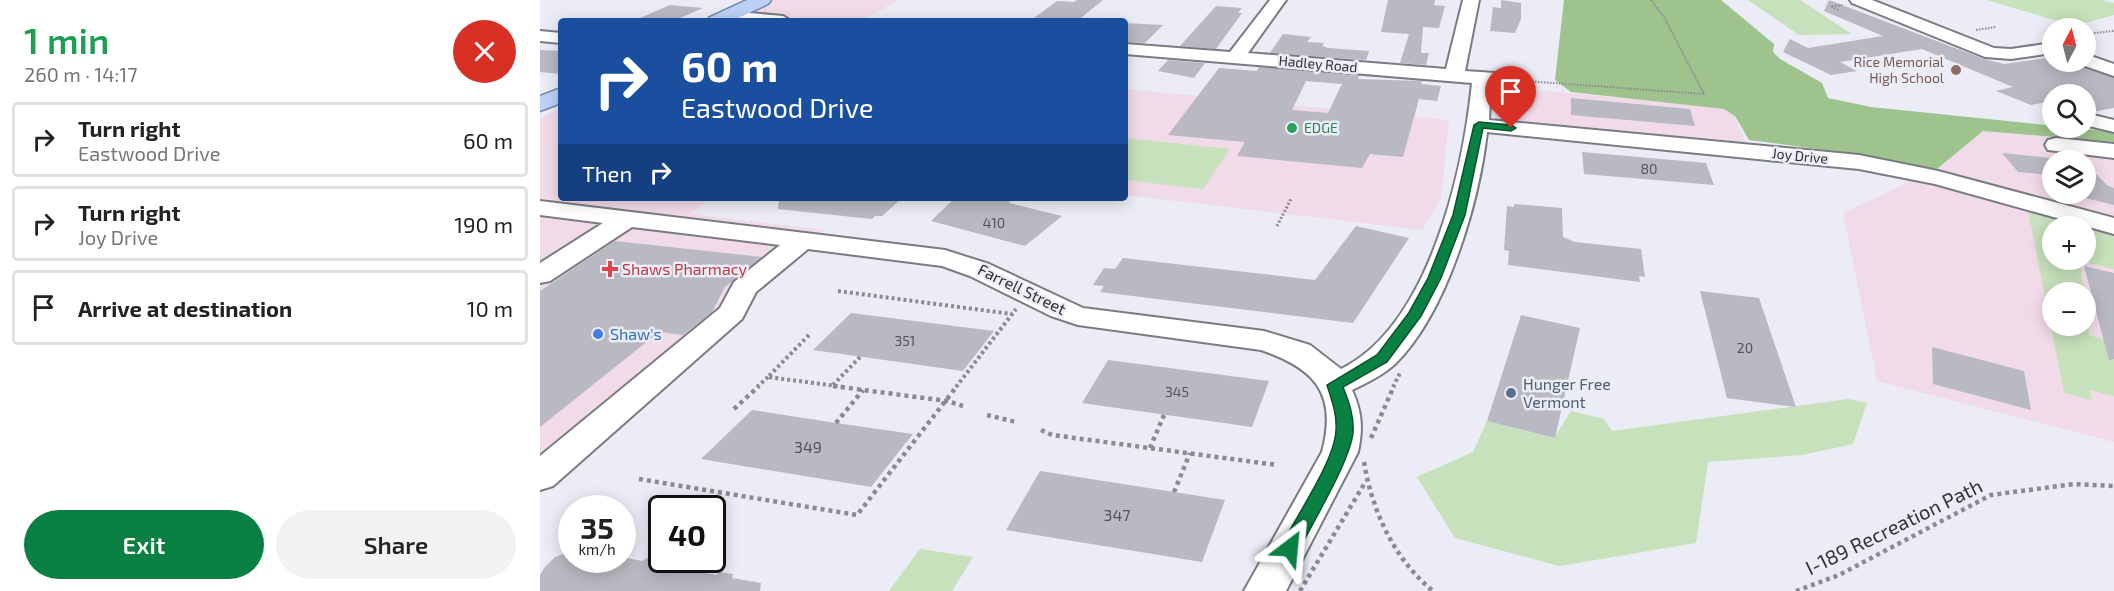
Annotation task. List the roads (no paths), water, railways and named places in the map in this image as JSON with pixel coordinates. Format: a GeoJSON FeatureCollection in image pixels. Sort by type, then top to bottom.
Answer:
{"type":"FeatureCollection","features":[{"type":"Feature","properties":{"kind":"main road"},"geometry":{"type":"LineString","coordinates":[[724,18],[762,0]]}},
{"type":"Feature","properties":{"kind":"main road"},"geometry":{"type":"LineString","coordinates":[[540,104],[558,95]]}},
{"type":"Feature","properties":{"kind":"street"},"geometry":{"type":"LineString","coordinates":[[1235,58],[1278,0]]}},
{"type":"Feature","properties":{"kind":"street"},"geometry":{"type":"LineString","coordinates":[[1454,76],[1471,0]]}},
{"type":"Feature","properties":{"kind":"street"},"geometry":{"type":"LineString","coordinates":[[1858,0],[1991,52],[2011,54],[2042,49]]}},
{"type":"Feature","properties":{"kind":"street"},"geometry":{"type":"LineString","coordinates":[[540,36],[558,38]]}},
{"type":"Feature","properties":{"kind":"street","name":"Hadley Road"},"geometry":{"type":"LineString","coordinates":[[1128,49],[1510,80]]}},
{"type":"Feature","properties":{"kind":"street"},"geometry":{"type":"LineString","coordinates":[[2096,64],[2114,70]]}},
{"type":"Feature","properties":{"kind":"street"},"geometry":{"type":"LineString","coordinates":[[1334,385],[1382,358],[1406,329],[1434,278],[1459,215],[1479,125],[1482,78]]}},
{"type":"Feature","properties":{"kind":"street"},"geometry":{"type":"LineString","coordinates":[[2096,122],[2114,126]]}},
{"type":"Feature","properties":{"kind":"street","name":"Joy Drive"},"geometry":{"type":"LineString","coordinates":[[1479,125],[1859,162],[1905,170],[2114,226]]}},
{"type":"Feature","properties":{"kind":"street"},"geometry":{"type":"LineString","coordinates":[[2056,145],[2114,151]]}},
{"type":"Feature","properties":{"kind":"street","name":"Farrell Street"},"geometry":{"type":"LineString","coordinates":[[540,208],[918,253],[971,264],[1050,306],[1078,316],[1281,345],[1311,359],[1323,369],[1334,385],[1344,409],[1345,432],[1340,452],[1264,591]]}},
{"type":"Feature","properties":{"kind":"street"},"geometry":{"type":"LineString","coordinates":[[540,275],[625,219]]}},
{"type":"Feature","properties":{"kind":"street"},"geometry":{"type":"LineString","coordinates":[[540,476],[732,313],[744,288],[803,240]]}},
{"type":"Feature","properties":{"kind":"place","name":"Rice Memorial High School"},"geometry":{"type":"Point","coordinates":[1956,70]}},
{"type":"Feature","properties":{"kind":"place","name":"EDGE"},"geometry":{"type":"Point","coordinates":[1292,128]}},
{"type":"Feature","properties":{"kind":"place","name":"Shaws Pharmacy"},"geometry":{"type":"Point","coordinates":[610,269]}},
{"type":"Feature","properties":{"kind":"place","name":"Shaw's"},"geometry":{"type":"Point","coordinates":[598,334]}},
{"type":"Feature","properties":{"kind":"place","name":"Hunger Free Vermont"},"geometry":{"type":"Point","coordinates":[1511,393]}}]}
